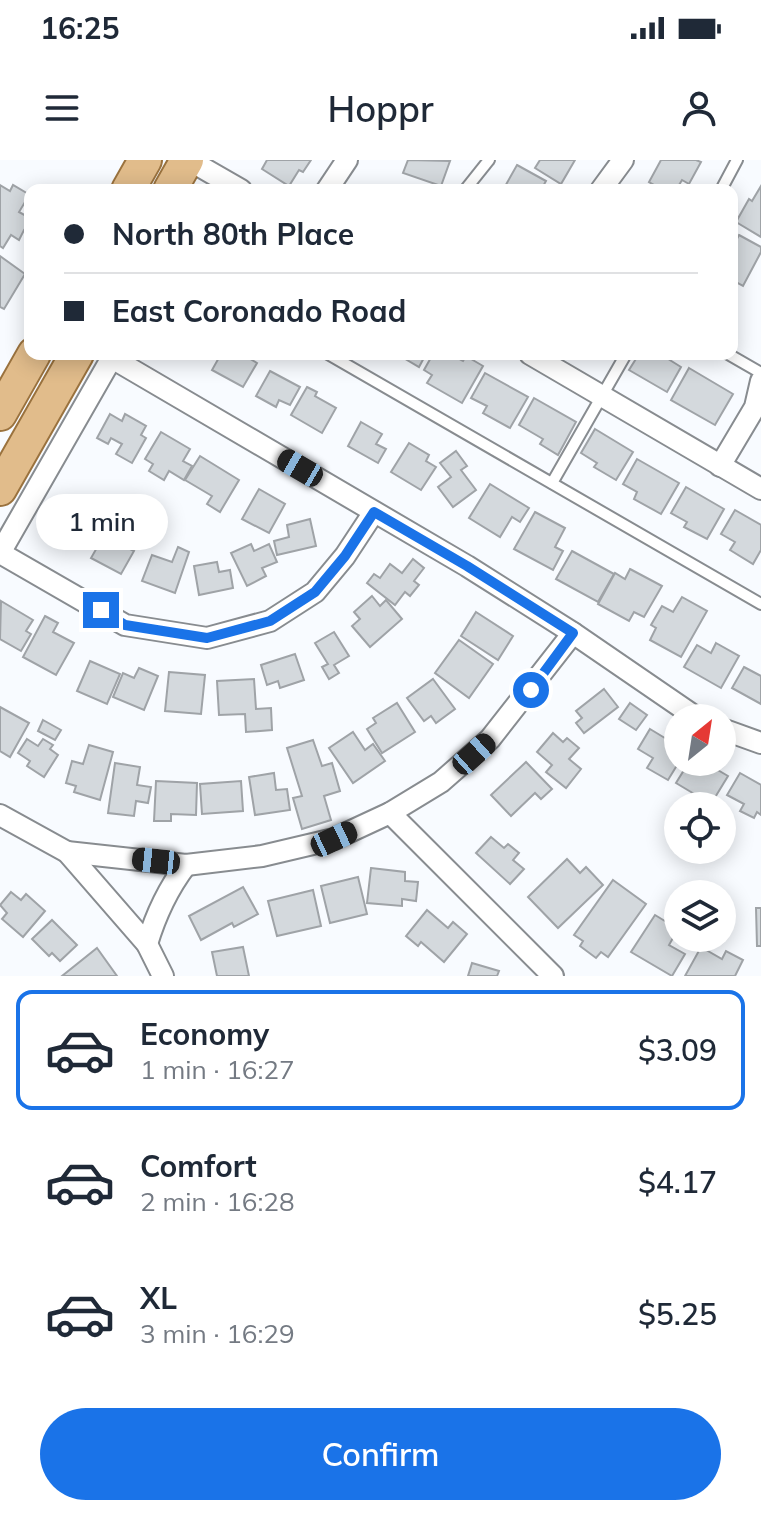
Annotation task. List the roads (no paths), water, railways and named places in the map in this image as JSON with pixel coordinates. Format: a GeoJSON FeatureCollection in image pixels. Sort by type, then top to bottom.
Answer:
{"type":"FeatureCollection","features":[{"type":"Feature","properties":{"kind":"main road"},"geometry":{"type":"LineString","coordinates":[[131,184],[145,160]]}},
{"type":"Feature","properties":{"kind":"main road"},"geometry":{"type":"LineString","coordinates":[[174,184],[188,160]]}},
{"type":"Feature","properties":{"kind":"main road"},"geometry":{"type":"LineString","coordinates":[[0,414],[31,360]]}},
{"type":"Feature","properties":{"kind":"main road"},"geometry":{"type":"LineString","coordinates":[[0,489],[74,360]]}},
{"type":"Feature","properties":{"kind":"street"},"geometry":{"type":"LineString","coordinates":[[188,160],[230,184]]}},
{"type":"Feature","properties":{"kind":"street"},"geometry":{"type":"LineString","coordinates":[[331,184],[347,160]]}},
{"type":"Feature","properties":{"kind":"street"},"geometry":{"type":"LineString","coordinates":[[605,184],[623,160]]}},
{"type":"Feature","properties":{"kind":"street"},"geometry":{"type":"LineString","coordinates":[[111,360],[0,553],[125,625],[207,638],[270,621],[315,592],[345,556],[374,512]]}},
{"type":"Feature","properties":{"kind":"street"},"geometry":{"type":"LineString","coordinates":[[120,360],[467,566],[677,704]]}},
{"type":"Feature","properties":{"kind":"street"},"geometry":{"type":"LineString","coordinates":[[540,360],[761,489]]}},
{"type":"Feature","properties":{"kind":"street"},"geometry":{"type":"LineString","coordinates":[[720,466],[755,407],[761,381]]}},
{"type":"Feature","properties":{"kind":"street"},"geometry":{"type":"LineString","coordinates":[[67,852],[186,865],[262,856],[334,839],[390,813],[441,782],[490,739],[573,633]]}},
{"type":"Feature","properties":{"kind":"street"},"geometry":{"type":"LineString","coordinates":[[736,734],[761,743]]}},
{"type":"Feature","properties":{"kind":"street"},"geometry":{"type":"LineString","coordinates":[[390,813],[548,974]]}},
{"type":"Feature","properties":{"kind":"street"},"geometry":{"type":"LineString","coordinates":[[0,815],[67,852],[147,944],[163,976]]}},
{"type":"Feature","properties":{"kind":"street"},"geometry":{"type":"LineString","coordinates":[[147,944],[157,913],[171,885],[186,865]]}},
{"type":"Feature","properties":{"kind":"lane"},"geometry":{"type":"LineString","coordinates":[[470,184],[489,160]]}},
{"type":"Feature","properties":{"kind":"lane"},"geometry":{"type":"LineString","coordinates":[[724,184],[737,160]]}},
{"type":"Feature","properties":{"kind":"lane"},"geometry":{"type":"LineString","coordinates":[[338,360],[761,604]]}},
{"type":"Feature","properties":{"kind":"lane"},"geometry":{"type":"LineString","coordinates":[[552,483],[622,360]]}},
{"type":"Feature","properties":{"kind":"lane"},"geometry":{"type":"LineString","coordinates":[[738,360],[761,373]]}}]}
